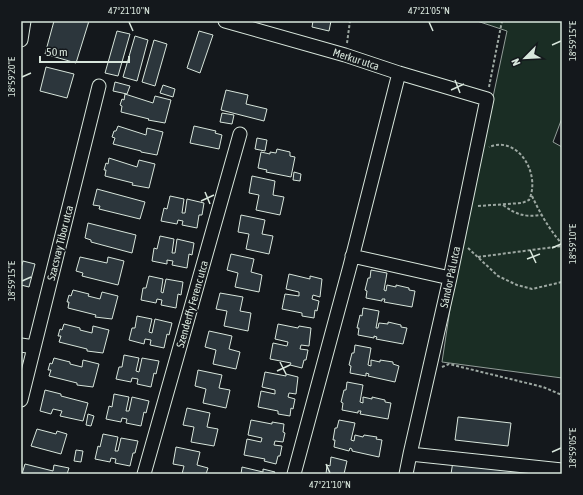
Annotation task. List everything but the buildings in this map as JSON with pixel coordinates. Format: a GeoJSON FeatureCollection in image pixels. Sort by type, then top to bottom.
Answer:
{"type":"FeatureCollection","features":[{"type":"Feature","properties":{"kind":"street"},"geometry":{"type":"LineString","coordinates":[[21,40],[24,21]]}},
{"type":"Feature","properties":{"kind":"street","name":"Merkur utca"},"geometry":{"type":"LineString","coordinates":[[225,21],[345,55],[399,73],[487,99]]}},
{"type":"Feature","properties":{"kind":"street"},"geometry":{"type":"LineString","coordinates":[[294,474],[399,73]]}},
{"type":"Feature","properties":{"kind":"street","name":"Szacsvay Tibor utca"},"geometry":{"type":"LineString","coordinates":[[21,400],[100,86]]}},
{"type":"Feature","properties":{"kind":"street","name":"Sándor Pál utca"},"geometry":{"type":"LineString","coordinates":[[406,474],[450,278],[487,99]]}},
{"type":"Feature","properties":{"kind":"street","name":"Szenderffy Ferenc utca"},"geometry":{"type":"LineString","coordinates":[[144,474],[240,134]]}},
{"type":"Feature","properties":{"kind":"street"},"geometry":{"type":"LineString","coordinates":[[352,256],[450,278]]}},
{"type":"Feature","properties":{"kind":"street"},"geometry":{"type":"LineString","coordinates":[[21,345],[34,348]]}},
{"type":"Feature","properties":{"kind":"street"},"geometry":{"type":"LineString","coordinates":[[410,454],[562,470]]}},
{"type":"Feature","properties":{"kind":"path"},"geometry":{"type":"LineString","coordinates":[[345,55],[350,21]]}},
{"type":"Feature","properties":{"kind":"path"},"geometry":{"type":"LineString","coordinates":[[487,99],[502,21]]}},
{"type":"Feature","properties":{"kind":"path"},"geometry":{"type":"LineString","coordinates":[[464,207],[502,205],[522,202],[529,200],[531,195],[531,171],[525,158],[514,149],[502,145],[492,146],[475,155]]}},
{"type":"Feature","properties":{"kind":"path"},"geometry":{"type":"LineString","coordinates":[[478,257],[562,245],[541,216],[531,195]]}},
{"type":"Feature","properties":{"kind":"path"},"geometry":{"type":"LineString","coordinates":[[502,205],[518,215],[529,217],[541,216]]}},
{"type":"Feature","properties":{"kind":"path"},"geometry":{"type":"LineString","coordinates":[[458,239],[498,276],[517,285],[532,289],[562,282]]}},
{"type":"Feature","properties":{"kind":"path"},"geometry":{"type":"LineString","coordinates":[[427,382],[436,371],[449,364],[543,387],[562,395]]}},
{"type":"Feature","properties":{"kind":"green space"},"geometry":{"type":"Polygon","coordinates":[[[477,21],[562,21],[562,118],[553,142],[562,147],[562,378],[442,362],[455,276],[507,31],[477,21]]]}}]}
